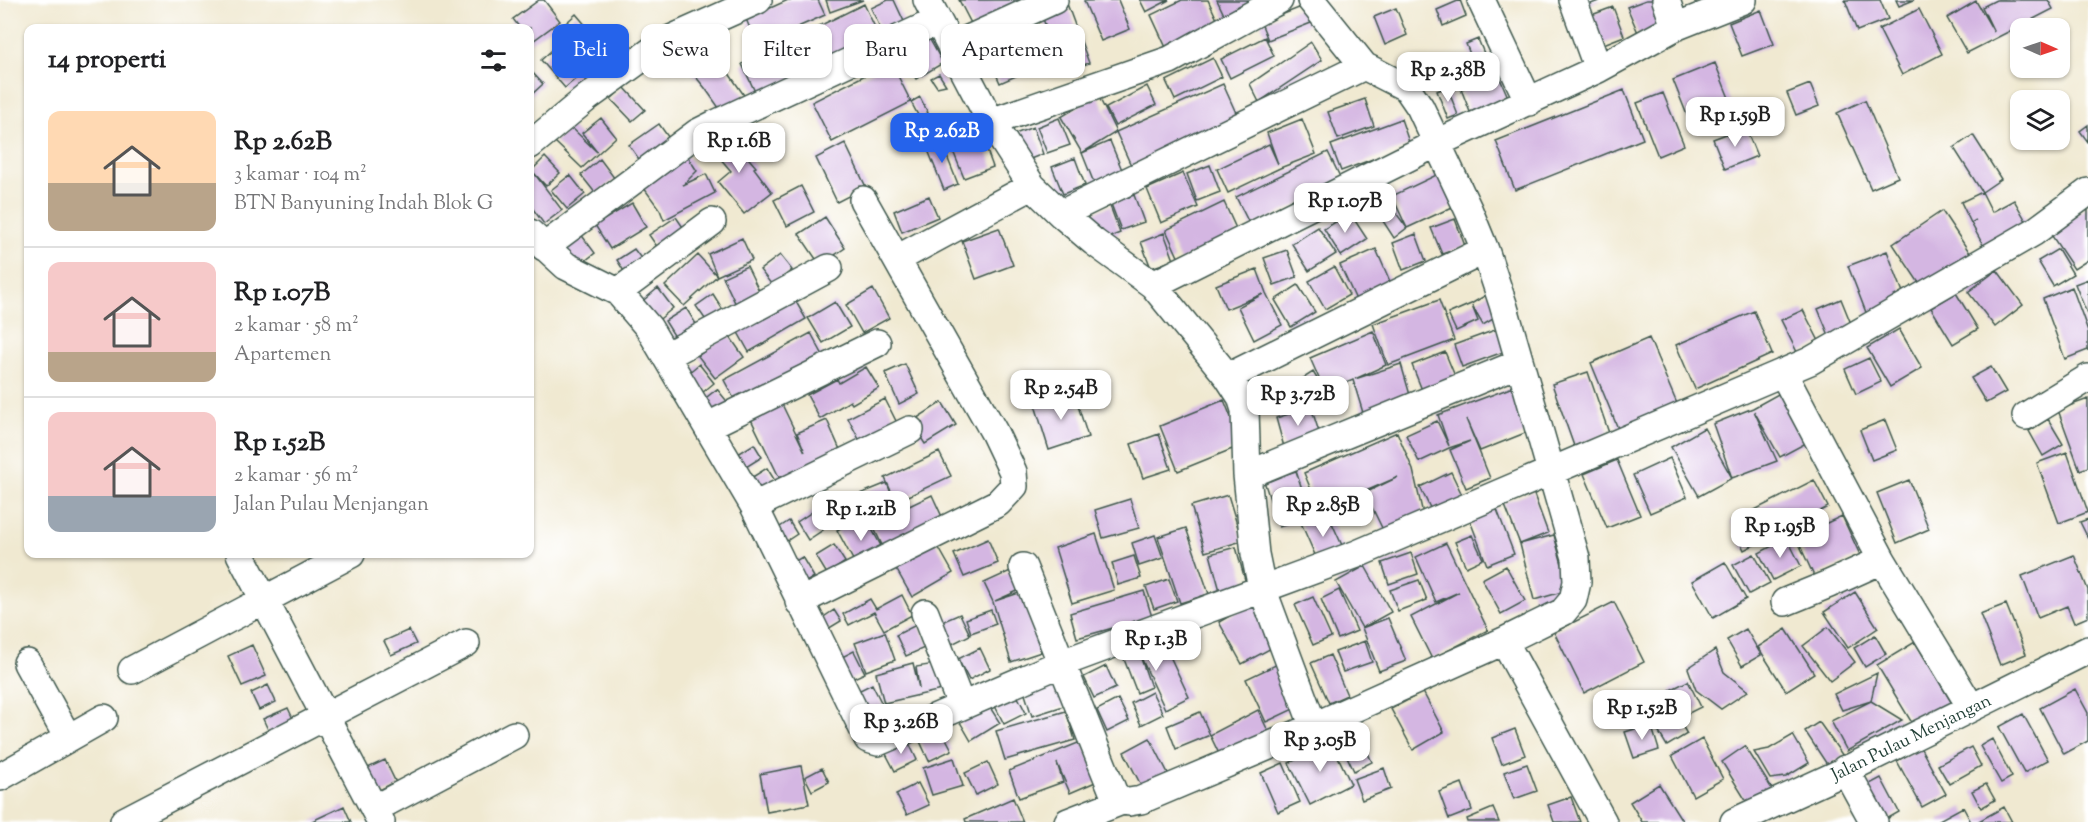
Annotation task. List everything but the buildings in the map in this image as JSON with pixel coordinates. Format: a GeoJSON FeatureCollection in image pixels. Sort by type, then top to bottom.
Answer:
{"type":"FeatureCollection","features":[{"type":"Feature","properties":{"kind":"street"},"geometry":{"type":"LineString","coordinates":[[534,142],[588,97],[664,42],[758,0]]}},
{"type":"Feature","properties":{"kind":"street"},"geometry":{"type":"LineString","coordinates":[[1001,24],[1054,0]]}},
{"type":"Feature","properties":{"kind":"street"},"geometry":{"type":"LineString","coordinates":[[991,122],[1170,60],[1279,0]]}},
{"type":"Feature","properties":{"kind":"street"},"geometry":{"type":"LineString","coordinates":[[1068,822],[1122,801],[1141,800],[1313,725],[1504,641],[1563,612],[1573,600],[1577,582],[1576,558],[1485,250],[1420,107],[1407,88],[1364,66],[1311,0]]}},
{"type":"Feature","properties":{"kind":"street"},"geometry":{"type":"LineString","coordinates":[[1481,0],[1529,102]]}},
{"type":"Feature","properties":{"kind":"street"},"geometry":{"type":"LineString","coordinates":[[1573,0],[1598,69]]}},
{"type":"Feature","properties":{"kind":"street"},"geometry":{"type":"LineString","coordinates":[[1666,0],[1675,27]]}},
{"type":"Feature","properties":{"kind":"street"},"geometry":{"type":"LineString","coordinates":[[1153,285],[1437,144],[1598,69],[1675,27],[1743,0]]}},
{"type":"Feature","properties":{"kind":"street"},"geometry":{"type":"LineString","coordinates":[[941,28],[932,10],[697,133],[537,240],[566,266],[618,292],[649,328],[754,506],[868,739],[873,742],[885,740],[1062,663],[1358,554],[1810,361],[2034,232],[2088,192]]}},
{"type":"Feature","properties":{"kind":"street"},"geometry":{"type":"LineString","coordinates":[[1061,214],[1364,66]]}},
{"type":"Feature","properties":{"kind":"street"},"geometry":{"type":"LineString","coordinates":[[968,78],[991,122],[1032,186],[1094,242],[1153,285],[1228,377],[1241,397],[1245,410],[1247,475],[1255,554],[1262,588],[1313,725]]}},
{"type":"Feature","properties":{"kind":"street"},"geometry":{"type":"LineString","coordinates":[[897,259],[1032,186]]}},
{"type":"Feature","properties":{"kind":"street"},"geometry":{"type":"LineString","coordinates":[[799,602],[998,503],[1014,486],[1013,472],[994,432],[863,200]]}},
{"type":"Feature","properties":{"kind":"street"},"geometry":{"type":"LineString","coordinates":[[618,292],[712,222]]}},
{"type":"Feature","properties":{"kind":"street"},"geometry":{"type":"LineString","coordinates":[[1228,377],[1485,250]]}},
{"type":"Feature","properties":{"kind":"street"},"geometry":{"type":"LineString","coordinates":[[666,356],[829,268]]}},
{"type":"Feature","properties":{"kind":"street"},"geometry":{"type":"LineString","coordinates":[[708,426],[877,343]]}},
{"type":"Feature","properties":{"kind":"street"},"geometry":{"type":"LineString","coordinates":[[1247,475],[1520,363]]}},
{"type":"Feature","properties":{"kind":"street"},"geometry":{"type":"LineString","coordinates":[[1783,373],[1882,560],[1971,707]]}},
{"type":"Feature","properties":{"kind":"street"},"geometry":{"type":"LineString","coordinates":[[2026,417],[2088,378]]}},
{"type":"Feature","properties":{"kind":"street"},"geometry":{"type":"LineString","coordinates":[[754,506],[910,430]]}},
{"type":"Feature","properties":{"kind":"street"},"geometry":{"type":"LineString","coordinates":[[242,558],[378,815],[514,735]]}},
{"type":"Feature","properties":{"kind":"street"},"geometry":{"type":"LineString","coordinates":[[132,670],[343,558]]}},
{"type":"Feature","properties":{"kind":"street"},"geometry":{"type":"LineString","coordinates":[[1785,602],[1882,560]]}},
{"type":"Feature","properties":{"kind":"street"},"geometry":{"type":"LineString","coordinates":[[1023,567],[1114,794],[1122,801]]}},
{"type":"Feature","properties":{"kind":"street"},"geometry":{"type":"LineString","coordinates":[[925,613],[961,705]]}},
{"type":"Feature","properties":{"kind":"street"},"geometry":{"type":"LineString","coordinates":[[1504,641],[1603,822]]}},
{"type":"Feature","properties":{"kind":"street"},"geometry":{"type":"LineString","coordinates":[[117,821],[466,643]]}},
{"type":"Feature","properties":{"kind":"street","name":"Jalan Pulau Menjangan"},"geometry":{"type":"LineString","coordinates":[[1734,822],[2088,650]]}},
{"type":"Feature","properties":{"kind":"street"},"geometry":{"type":"LineString","coordinates":[[27,663],[68,738]]}},
{"type":"Feature","properties":{"kind":"street"},"geometry":{"type":"LineString","coordinates":[[1,772],[104,718]]}},
{"type":"Feature","properties":{"kind":"street"},"geometry":{"type":"LineString","coordinates":[[1845,769],[1874,822]]}}]}
